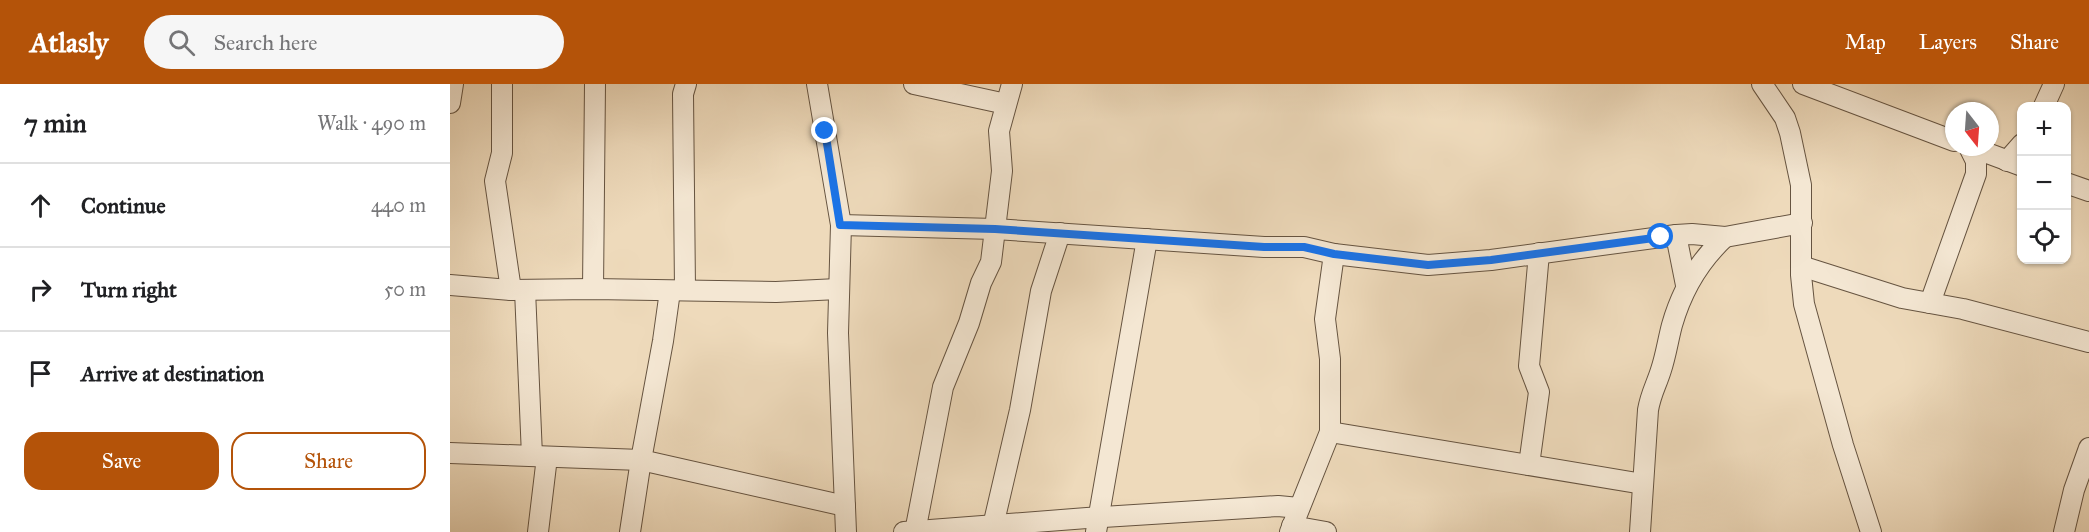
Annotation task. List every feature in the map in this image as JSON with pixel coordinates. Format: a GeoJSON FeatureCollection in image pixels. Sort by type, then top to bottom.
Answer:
{"type":"FeatureCollection","features":[{"type":"Feature","properties":{"kind":"street"},"geometry":{"type":"LineString","coordinates":[[450,103],[453,84]]}},
{"type":"Feature","properties":{"kind":"street"},"geometry":{"type":"LineString","coordinates":[[502,84],[502,153],[495,181],[518,290],[540,456],[538,532]]}},
{"type":"Feature","properties":{"kind":"street"},"geometry":{"type":"LineString","coordinates":[[593,289],[595,84]]}},
{"type":"Feature","properties":{"kind":"street"},"geometry":{"type":"LineString","coordinates":[[818,84],[840,225],[838,289],[846,532]]}},
{"type":"Feature","properties":{"kind":"street"},"geometry":{"type":"LineString","coordinates":[[914,84],[1006,104]]}},
{"type":"Feature","properties":{"kind":"street"},"geometry":{"type":"LineString","coordinates":[[1012,84],[999,132],[1002,171],[991,262],[981,283],[969,323],[943,387],[911,532],[993,526],[1093,525],[1278,506],[1294,522],[1326,532]]}},
{"type":"Feature","properties":{"kind":"street"},"geometry":{"type":"LineString","coordinates":[[1762,84],[1785,118],[1790,133],[1801,185],[1801,266],[1804,304],[1843,445],[1871,532]]}},
{"type":"Feature","properties":{"kind":"street"},"geometry":{"type":"LineString","coordinates":[[1803,84],[1945,138]]}},
{"type":"Feature","properties":{"kind":"street"},"geometry":{"type":"LineString","coordinates":[[2045,102],[2054,84]]}},
{"type":"Feature","properties":{"kind":"street"},"geometry":{"type":"LineString","coordinates":[[630,532],[663,341],[677,290],[682,88]]}},
{"type":"Feature","properties":{"kind":"street"},"geometry":{"type":"LineString","coordinates":[[1930,303],[1976,174],[1974,156]]}},
{"type":"Feature","properties":{"kind":"street"},"geometry":{"type":"LineString","coordinates":[[1995,156],[2014,163]]}},
{"type":"Feature","properties":{"kind":"street"},"geometry":{"type":"LineString","coordinates":[[2071,184],[2089,191]]}},
{"type":"Feature","properties":{"kind":"street"},"geometry":{"type":"LineString","coordinates":[[840,225],[995,229],[1264,247],[1304,247],[1334,254],[1428,265],[1491,260],[1676,235],[1725,237],[1802,223]]}},
{"type":"Feature","properties":{"kind":"street"},"geometry":{"type":"LineString","coordinates":[[993,526],[1020,410],[1041,291],[1060,233]]}},
{"type":"Feature","properties":{"kind":"street"},"geometry":{"type":"LineString","coordinates":[[1676,235],[1686,285]]}},
{"type":"Feature","properties":{"kind":"street"},"geometry":{"type":"LineString","coordinates":[[1640,532],[1651,392],[1661,371],[1673,323],[1686,285],[1705,258],[1725,237]]}},
{"type":"Feature","properties":{"kind":"street"},"geometry":{"type":"LineString","coordinates":[[1093,525],[1147,239]]}},
{"type":"Feature","properties":{"kind":"street"},"geometry":{"type":"LineString","coordinates":[[1529,465],[1539,392],[1529,366],[1539,253]]}},
{"type":"Feature","properties":{"kind":"street"},"geometry":{"type":"LineString","coordinates":[[1294,522],[1330,432],[1330,359],[1325,319],[1334,254]]}},
{"type":"Feature","properties":{"kind":"street"},"geometry":{"type":"LineString","coordinates":[[1801,266],[1902,298],[1963,309],[2089,342]]}},
{"type":"Feature","properties":{"kind":"street"},"geometry":{"type":"LineString","coordinates":[[450,285],[518,290],[776,292],[838,289]]}},
{"type":"Feature","properties":{"kind":"street"},"geometry":{"type":"LineString","coordinates":[[1330,432],[1643,484]]}},
{"type":"Feature","properties":{"kind":"street"},"geometry":{"type":"LineString","coordinates":[[2064,532],[2074,490],[2089,448]]}},
{"type":"Feature","properties":{"kind":"street"},"geometry":{"type":"LineString","coordinates":[[450,453],[641,460],[845,506]]}},
{"type":"Feature","properties":{"kind":"route"},"geometry":{"type":"LineString","coordinates":[[825,131],[840,225],[995,229],[1264,247],[1304,247],[1334,254],[1428,265],[1491,260],[1661,237]]}}]}
